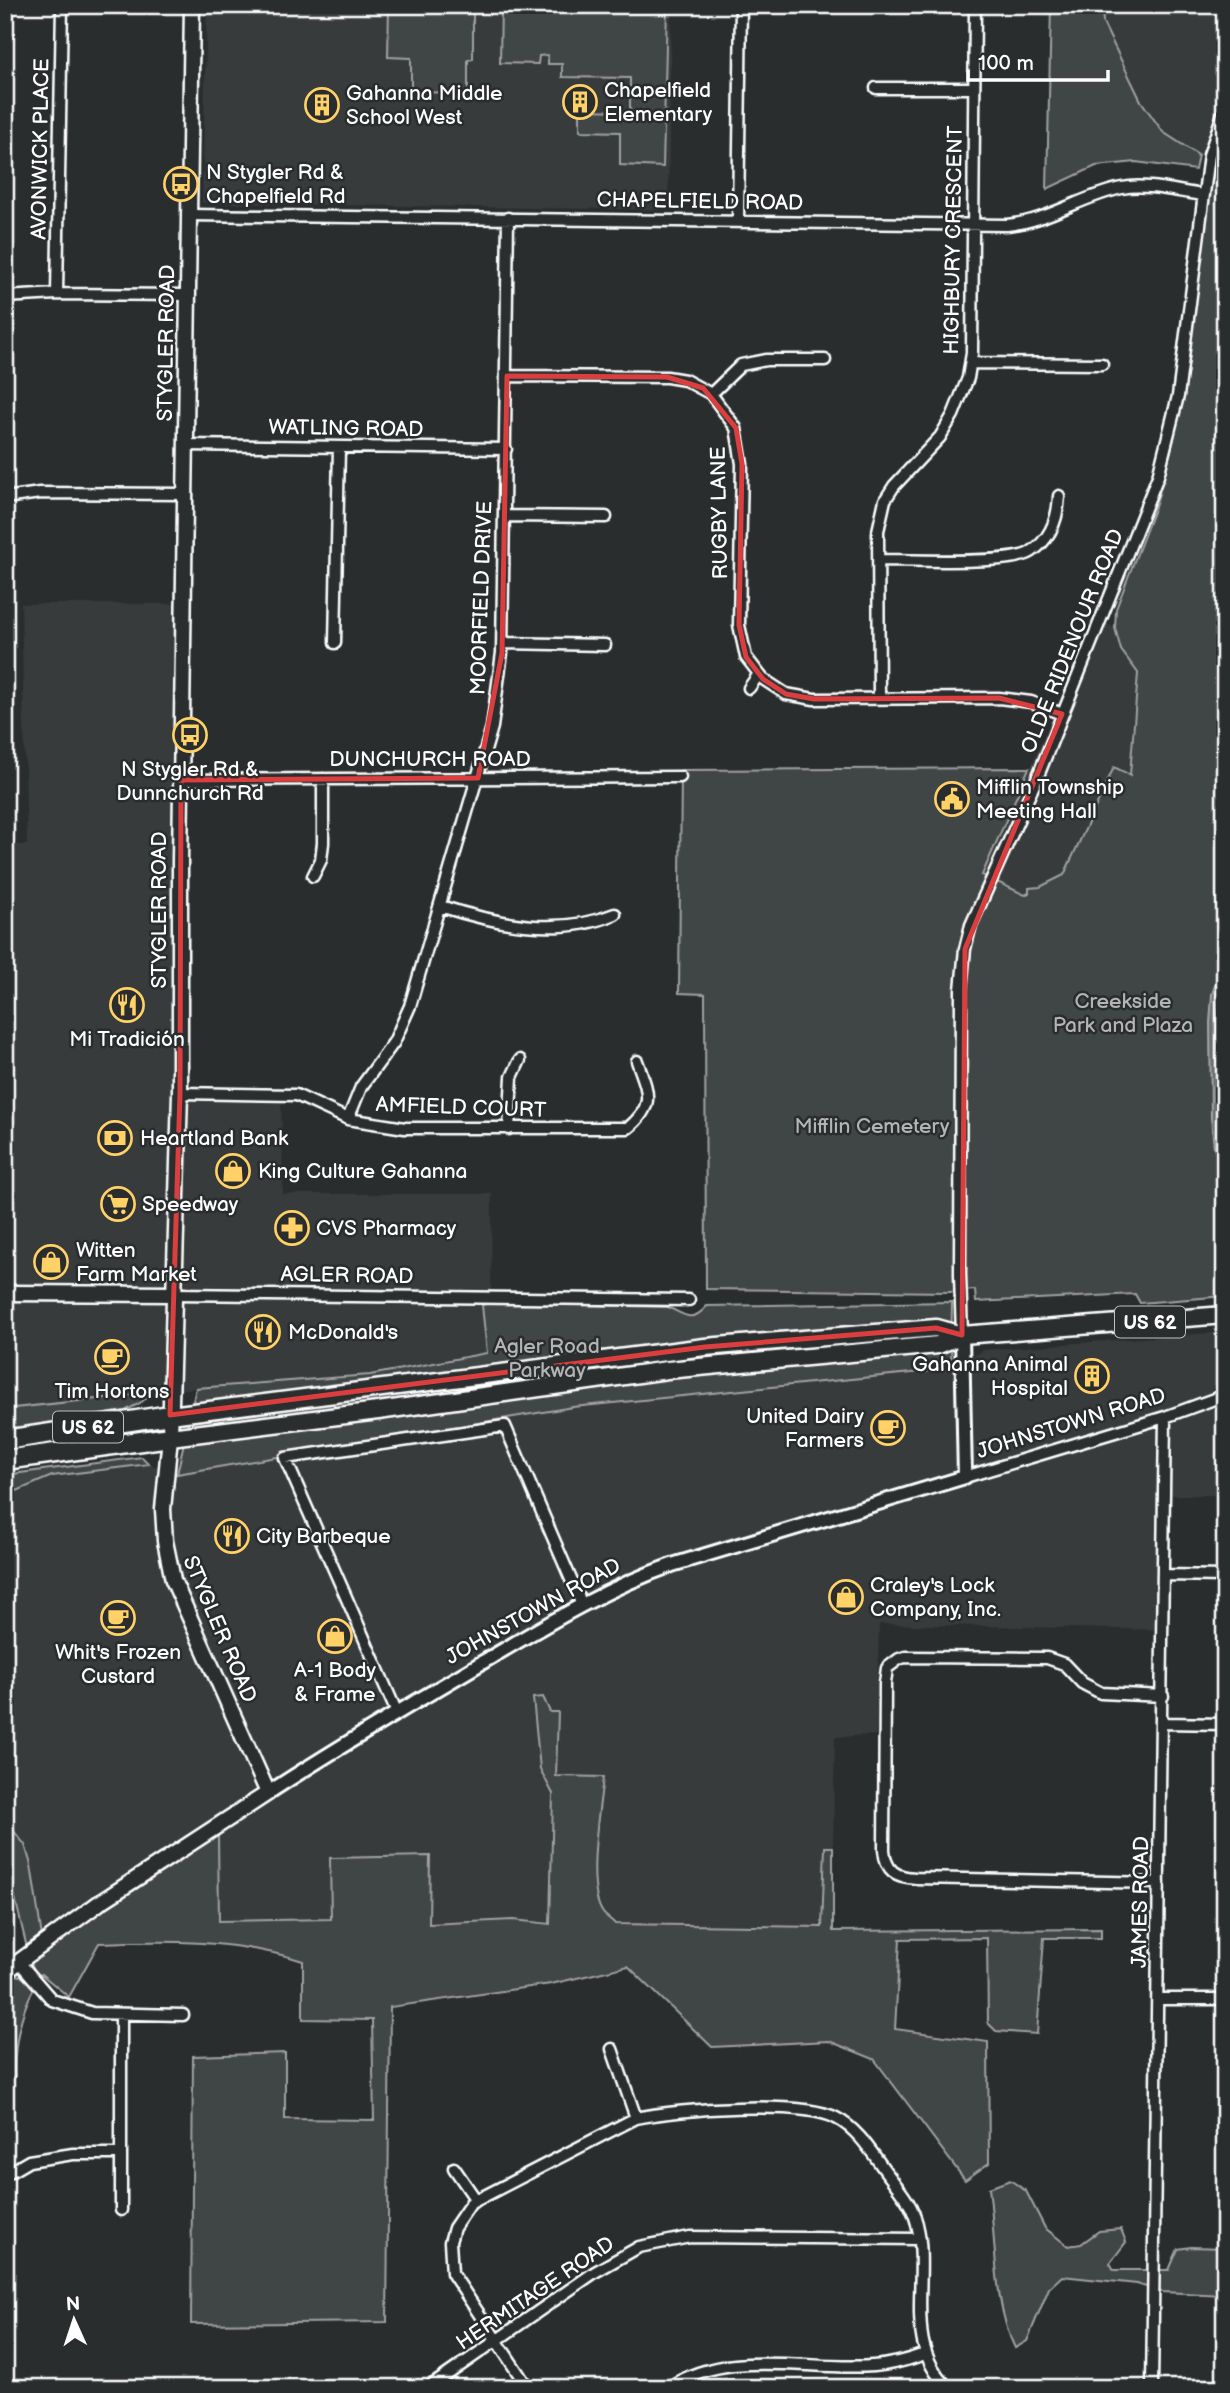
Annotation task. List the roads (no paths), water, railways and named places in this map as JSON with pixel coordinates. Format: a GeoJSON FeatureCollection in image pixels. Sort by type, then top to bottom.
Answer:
{"type":"FeatureCollection","features":[{"type":"Feature","properties":{"kind":"highway","name":"US 62"},"geometry":{"type":"LineString","coordinates":[[5,1460],[667,1370],[939,1345],[962,1335],[1225,1315]]}},
{"type":"Feature","properties":{"kind":"highway","name":"US 62"},"geometry":{"type":"LineString","coordinates":[[5,1440],[170,1415],[705,1347],[936,1328],[962,1335]]}},
{"type":"Feature","properties":{"kind":"main road","name":"STYGLER ROAD"},"geometry":{"type":"LineString","coordinates":[[192,5],[184,494],[180,1093],[170,1437],[163,1509],[166,1554],[173,1580],[268,1793]]}},
{"type":"Feature","properties":{"kind":"main road","name":"AGLER ROAD"},"geometry":{"type":"LineString","coordinates":[[5,1293],[174,1294]]}},
{"type":"Feature","properties":{"kind":"main road","name":"JOHNSTOWN ROAD"},"geometry":{"type":"LineString","coordinates":[[5,1972],[99,1903],[268,1793]]}},
{"type":"Feature","properties":{"kind":"street","name":"AVONWICK PLACE"},"geometry":{"type":"LineString","coordinates":[[57,294],[62,5]]}},
{"type":"Feature","properties":{"kind":"street"},"geometry":{"type":"LineString","coordinates":[[738,220],[741,5]]}},
{"type":"Feature","properties":{"kind":"street","name":"HIGHBURY CRESCENT"},"geometry":{"type":"LineString","coordinates":[[879,699],[878,531],[887,495],[943,431],[961,398],[971,363],[975,5]]}},
{"type":"Feature","properties":{"kind":"street"},"geometry":{"type":"LineString","coordinates":[[876,88],[974,88]]}},
{"type":"Feature","properties":{"kind":"street","name":"OLDE RIDENOUR ROAD"},"geometry":{"type":"LineString","coordinates":[[965,1477],[960,1274],[961,990],[965,948],[978,907],[1012,836],[1153,489],[1172,427],[1209,155],[1225,108]]}},
{"type":"Feature","properties":{"kind":"street","name":"CHAPELFIELD ROAD"},"geometry":{"type":"LineString","coordinates":[[189,215],[1025,224],[1124,188],[1204,195]]}},
{"type":"Feature","properties":{"kind":"street","name":"MOORFIELD DRIVE"},"geometry":{"type":"LineString","coordinates":[[348,1119],[362,1087],[394,1042],[410,1006],[492,727],[500,681],[502,643],[508,218]]}},
{"type":"Feature","properties":{"kind":"street"},"geometry":{"type":"LineString","coordinates":[[5,297],[57,294],[187,295]]}},
{"type":"Feature","properties":{"kind":"street"},"geometry":{"type":"LineString","coordinates":[[711,394],[741,365],[766,360],[824,360]]}},
{"type":"Feature","properties":{"kind":"street"},"geometry":{"type":"LineString","coordinates":[[971,363],[1102,365]]}},
{"type":"Feature","properties":{"kind":"street","name":"RUGBY LANE"},"geometry":{"type":"LineString","coordinates":[[507,376],[667,377],[685,380],[711,394],[736,428],[741,464],[739,625],[746,657],[759,674],[786,694],[814,699],[999,698],[1031,702],[1062,714]]}},
{"type":"Feature","properties":{"kind":"street","name":"WATLING ROAD"},"geometry":{"type":"LineString","coordinates":[[185,445],[506,449]]}},
{"type":"Feature","properties":{"kind":"street"},"geometry":{"type":"LineString","coordinates":[[335,643],[339,447]]}},
{"type":"Feature","properties":{"kind":"street"},"geometry":{"type":"LineString","coordinates":[[5,498],[40,494],[184,494]]}},
{"type":"Feature","properties":{"kind":"street"},"geometry":{"type":"LineString","coordinates":[[879,560],[990,559],[1029,554],[1051,531],[1058,514],[1059,496]]}},
{"type":"Feature","properties":{"kind":"street"},"geometry":{"type":"LineString","coordinates":[[504,516],[606,517]]}},
{"type":"Feature","properties":{"kind":"street"},"geometry":{"type":"LineString","coordinates":[[502,643],[605,645]]}},
{"type":"Feature","properties":{"kind":"street"},"geometry":{"type":"LineString","coordinates":[[749,688],[759,674]]}},
{"type":"Feature","properties":{"kind":"street","name":"DUNCHURCH ROAD"},"geometry":{"type":"LineString","coordinates":[[181,780],[680,777]]}},
{"type":"Feature","properties":{"kind":"street"},"geometry":{"type":"LineString","coordinates":[[313,876],[321,860],[323,843],[323,779]]}},
{"type":"Feature","properties":{"kind":"street"},"geometry":{"type":"LineString","coordinates":[[440,906],[475,917],[525,926],[581,925],[615,914]]}},
{"type":"Feature","properties":{"kind":"street"},"geometry":{"type":"LineString","coordinates":[[509,1129],[512,1077],[520,1060]]}},
{"type":"Feature","properties":{"kind":"street","name":"AMFIELD COURT"},"geometry":{"type":"LineString","coordinates":[[180,1093],[296,1095],[348,1119],[405,1128],[628,1128],[641,1117],[647,1102],[646,1086],[637,1061]]}},
{"type":"Feature","properties":{"kind":"street","name":"AGLER ROAD"},"geometry":{"type":"LineString","coordinates":[[174,1294],[689,1300]]}},
{"type":"Feature","properties":{"kind":"street","name":"JOHNSTOWN ROAD"},"geometry":{"type":"LineString","coordinates":[[268,1793],[397,1713],[582,1605],[627,1582],[672,1565],[1165,1417],[1225,1395]]}},
{"type":"Feature","properties":{"kind":"street","name":"JAMES ROAD"},"geometry":{"type":"LineString","coordinates":[[1152,2388],[1165,1417]]}},
{"type":"Feature","properties":{"kind":"street"},"geometry":{"type":"LineString","coordinates":[[397,1713],[285,1458],[505,1426],[582,1605]]}},
{"type":"Feature","properties":{"kind":"street"},"geometry":{"type":"LineString","coordinates":[[1164,1575],[1225,1576]]}},
{"type":"Feature","properties":{"kind":"street"},"geometry":{"type":"LineString","coordinates":[[1159,1883],[915,1878],[895,1874],[889,1869],[884,1850],[885,1683],[887,1668],[905,1657],[1039,1658],[1064,1664],[1082,1683],[1101,1693],[1163,1696]]}},
{"type":"Feature","properties":{"kind":"street"},"geometry":{"type":"LineString","coordinates":[[1162,1723],[1225,1724]]}},
{"type":"Feature","properties":{"kind":"street"},"geometry":{"type":"LineString","coordinates":[[19,1962],[52,2000],[92,2013],[183,2015]]}},
{"type":"Feature","properties":{"kind":"street"},"geometry":{"type":"LineString","coordinates":[[1158,1999],[1225,1999]]}},
{"type":"Feature","properties":{"kind":"street"},"geometry":{"type":"LineString","coordinates":[[121,2015],[121,2210]]}},
{"type":"Feature","properties":{"kind":"street"},"geometry":{"type":"LineString","coordinates":[[612,2049],[636,2118]]}},
{"type":"Feature","properties":{"kind":"street"},"geometry":{"type":"LineString","coordinates":[[528,2388],[455,2280],[449,2253],[454,2228],[476,2200],[636,2118],[700,2109],[800,2109],[820,2112],[847,2125],[861,2139],[912,2206],[920,2239],[920,2331],[925,2354],[937,2377],[948,2388]]}},
{"type":"Feature","properties":{"kind":"street"},"geometry":{"type":"LineString","coordinates":[[5,2175],[29,2161],[73,2154],[120,2154]]}},
{"type":"Feature","properties":{"kind":"street"},"geometry":{"type":"LineString","coordinates":[[454,2168],[476,2200]]}},
{"type":"Feature","properties":{"kind":"street","name":"HERMITAGE ROAD"},"geometry":{"type":"LineString","coordinates":[[428,2388],[595,2272],[639,2247],[690,2237],[920,2239]]}},
{"type":"Feature","properties":{"kind":"street"},"geometry":{"type":"LineString","coordinates":[[668,2388],[681,2379],[732,2364],[874,2367],[925,2354]]}},
{"type":"Feature","properties":{"kind":"water"},"geometry":{"type":"Polygon","coordinates":[[[1225,965],[1225,1182],[1214,1147],[1211,1118],[1210,1023],[1212,994],[1221,968],[1225,965]]]}},
{"type":"Feature","properties":{"kind":"place","name":"Chapelfield Elementary"},"geometry":{"type":"Point","coordinates":[580,102]}},
{"type":"Feature","properties":{"kind":"place","name":"Gahanna Middle School West"},"geometry":{"type":"Point","coordinates":[322,105]}},
{"type":"Feature","properties":{"kind":"place","name":"N Stygler Rd & Chapelfield Rd"},"geometry":{"type":"Point","coordinates":[181,184]}},
{"type":"Feature","properties":{"kind":"place","name":"N Stygler Rd & Dunnchurch Rd"},"geometry":{"type":"Point","coordinates":[190,735]}},
{"type":"Feature","properties":{"kind":"place","name":"Mifflin Township Meeting Hall"},"geometry":{"type":"Point","coordinates":[952,799]}},
{"type":"Feature","properties":{"kind":"place","name":"Mi Tradición"},"geometry":{"type":"Point","coordinates":[127,1005]}},
{"type":"Feature","properties":{"kind":"place","name":"Heartland Bank"},"geometry":{"type":"Point","coordinates":[115,1138]}},
{"type":"Feature","properties":{"kind":"place","name":"King Culture Gahanna"},"geometry":{"type":"Point","coordinates":[233,1171]}},
{"type":"Feature","properties":{"kind":"place","name":"Speedway"},"geometry":{"type":"Point","coordinates":[118,1204]}},
{"type":"Feature","properties":{"kind":"place","name":"CVS Pharmacy"},"geometry":{"type":"Point","coordinates":[292,1228]}},
{"type":"Feature","properties":{"kind":"place","name":"Witten Farm Market"},"geometry":{"type":"Point","coordinates":[51,1262]}},
{"type":"Feature","properties":{"kind":"place","name":"McDonald's"},"geometry":{"type":"Point","coordinates":[263,1332]}},
{"type":"Feature","properties":{"kind":"place","name":"Tim Hortons"},"geometry":{"type":"Point","coordinates":[112,1357]}},
{"type":"Feature","properties":{"kind":"place","name":"Gahanna Animal Hospital"},"geometry":{"type":"Point","coordinates":[1092,1376]}},
{"type":"Feature","properties":{"kind":"place","name":"United Dairy Farmers"},"geometry":{"type":"Point","coordinates":[888,1428]}},
{"type":"Feature","properties":{"kind":"place","name":"City Barbeque"},"geometry":{"type":"Point","coordinates":[232,1536]}},
{"type":"Feature","properties":{"kind":"place","name":"Craley's Lock Company, Inc."},"geometry":{"type":"Point","coordinates":[846,1597]}},
{"type":"Feature","properties":{"kind":"place","name":"Whit's Frozen Custard"},"geometry":{"type":"Point","coordinates":[118,1618]}},
{"type":"Feature","properties":{"kind":"place","name":"A-1 Body & Frame"},"geometry":{"type":"Point","coordinates":[335,1636]}},
{"type":"Feature","properties":{"kind":"park label","name":"Creekside Park and Plaza"},"geometry":{"type":"Point","coordinates":[1123,1013]}},
{"type":"Feature","properties":{"kind":"park label","name":"Mifflin Cemetery"},"geometry":{"type":"Point","coordinates":[872,1126]}},
{"type":"Feature","properties":{"kind":"park label","name":"Agler Road Parkway"},"geometry":{"type":"Point","coordinates":[547,1358]}}]}
